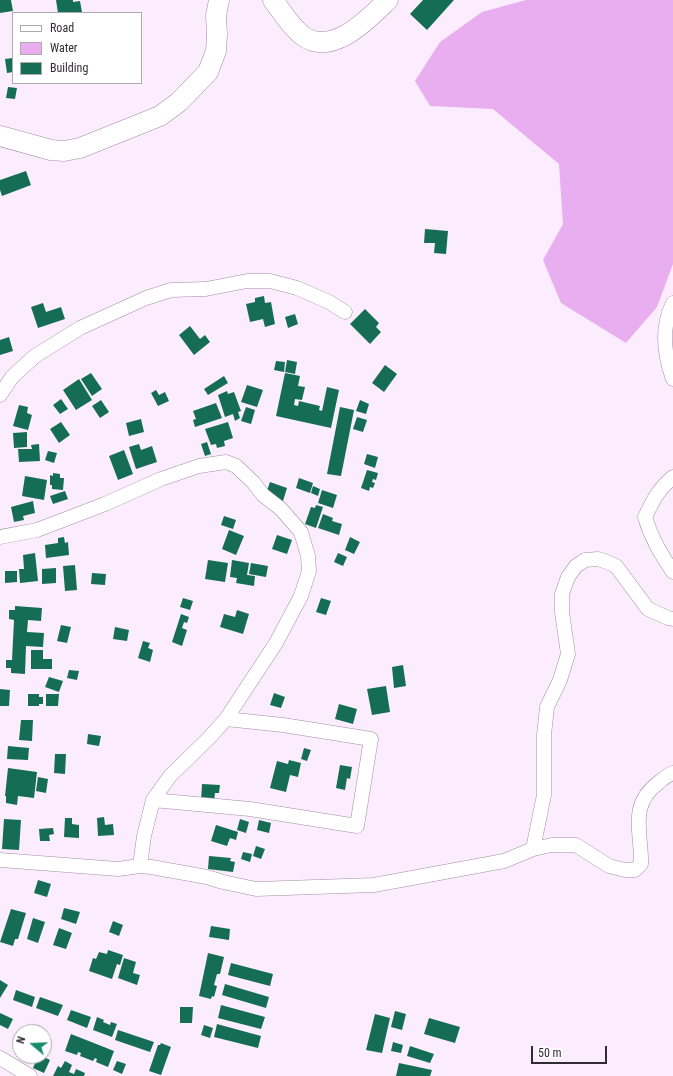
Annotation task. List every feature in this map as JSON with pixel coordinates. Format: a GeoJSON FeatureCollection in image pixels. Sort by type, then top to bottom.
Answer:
{"type":"FeatureCollection","features":[{"type":"Feature","properties":{"kind":"highway"},"geometry":{"type":"LineString","coordinates":[[0,136],[52,150],[64,151],[80,148],[160,116],[179,102],[208,72],[216,51],[216,16],[219,0]]}},
{"type":"Feature","properties":{"kind":"highway"},"geometry":{"type":"LineString","coordinates":[[273,0],[293,27],[303,36],[320,42],[338,39],[364,22],[388,0]]}},
{"type":"Feature","properties":{"kind":"street"},"geometry":{"type":"LineString","coordinates":[[0,395],[12,377],[35,356],[74,332],[146,298],[171,290],[206,289],[247,281],[270,281],[297,288],[329,302],[345,312]]}},
{"type":"Feature","properties":{"kind":"street"},"geometry":{"type":"LineString","coordinates":[[673,303],[664,332],[665,345],[673,379]]}},
{"type":"Feature","properties":{"kind":"street"},"geometry":{"type":"LineString","coordinates":[[0,537],[37,530],[105,504],[161,479],[199,466],[226,462],[236,466],[263,495],[281,509],[301,532],[308,556],[309,571],[301,596],[276,643],[226,719],[170,776],[154,800],[144,836],[140,866]]}},
{"type":"Feature","properties":{"kind":"street"},"geometry":{"type":"LineString","coordinates":[[673,477],[661,487],[654,497],[645,517],[649,532],[673,572]]}},
{"type":"Feature","properties":{"kind":"street"},"geometry":{"type":"LineString","coordinates":[[532,849],[544,795],[544,735],[547,707],[560,680],[568,654],[562,612],[562,594],[568,577],[576,566],[585,560],[598,559],[608,562],[616,566],[648,609],[668,618],[673,618]]}},
{"type":"Feature","properties":{"kind":"street"},"geometry":{"type":"LineString","coordinates":[[154,800],[250,809],[357,826],[371,739],[283,725],[226,719]]}},
{"type":"Feature","properties":{"kind":"street"},"geometry":{"type":"LineString","coordinates":[[0,860],[118,869],[140,866],[175,871],[256,889],[374,885],[504,860],[532,849],[552,845],[576,845],[609,866],[625,870],[635,870],[641,864],[638,813],[653,787],[669,774],[673,773]]}},
{"type":"Feature","properties":{"kind":"street"},"geometry":{"type":"LineString","coordinates":[[0,1058],[30,1076]]}},
{"type":"Feature","properties":{"kind":"water"},"geometry":{"type":"Polygon","coordinates":[[[526,0],[673,0],[673,264],[657,307],[626,343],[561,303],[543,260],[563,224],[559,164],[493,109],[430,106],[415,81],[440,42],[482,12],[526,0]]]}},
{"type":"Feature","properties":{"kind":"building"},"geometry":{"type":"Polygon","coordinates":[[[0,0],[11,0],[13,11],[0,13],[0,0]]]}},
{"type":"Feature","properties":{"kind":"building"},"geometry":{"type":"Polygon","coordinates":[[[56,0],[73,0],[73,2],[80,1],[82,12],[58,12],[56,0]]]}},
{"type":"Feature","properties":{"kind":"building"},"geometry":{"type":"Polygon","coordinates":[[[423,0],[454,0],[427,30],[410,14],[423,0]]]}},
{"type":"Feature","properties":{"kind":"building"},"geometry":{"type":"Polygon","coordinates":[[[12,58],[12,72],[7,73],[5,59],[12,58]]]}},
{"type":"Feature","properties":{"kind":"building"},"geometry":{"type":"Polygon","coordinates":[[[8,87],[17,88],[15,99],[6,98],[8,87]]]}},
{"type":"Feature","properties":{"kind":"building"},"geometry":{"type":"Polygon","coordinates":[[[26,171],[31,185],[2,196],[0,190],[0,180],[26,171]]]}},
{"type":"Feature","properties":{"kind":"building"},"geometry":{"type":"Polygon","coordinates":[[[425,229],[448,231],[446,254],[434,253],[435,243],[424,243],[425,229]]]}},
{"type":"Feature","properties":{"kind":"building"},"geometry":{"type":"Polygon","coordinates":[[[264,296],[265,303],[271,302],[275,324],[265,327],[263,319],[250,322],[246,304],[255,302],[255,298],[264,296]]]}},
{"type":"Feature","properties":{"kind":"building"},"geometry":{"type":"Polygon","coordinates":[[[43,303],[46,312],[61,307],[65,319],[38,328],[31,307],[43,303]]]}},
{"type":"Feature","properties":{"kind":"building"},"geometry":{"type":"Polygon","coordinates":[[[365,309],[379,323],[376,327],[381,332],[370,344],[350,324],[365,309]]]}},
{"type":"Feature","properties":{"kind":"building"},"geometry":{"type":"Polygon","coordinates":[[[295,314],[298,324],[288,328],[285,317],[295,314]]]}},
{"type":"Feature","properties":{"kind":"building"},"geometry":{"type":"Polygon","coordinates":[[[190,326],[200,339],[205,335],[210,342],[194,355],[179,335],[190,326]]]}},
{"type":"Feature","properties":{"kind":"building"},"geometry":{"type":"Polygon","coordinates":[[[9,337],[13,351],[0,355],[0,340],[9,337]]]}},
{"type":"Feature","properties":{"kind":"building"},"geometry":{"type":"Polygon","coordinates":[[[287,360],[297,362],[295,374],[285,372],[287,360]]]}},
{"type":"Feature","properties":{"kind":"building"},"geometry":{"type":"Polygon","coordinates":[[[276,361],[285,362],[284,372],[274,370],[276,361]]]}},
{"type":"Feature","properties":{"kind":"building"},"geometry":{"type":"Polygon","coordinates":[[[385,365],[397,374],[384,392],[372,383],[385,365]]]}},
{"type":"Feature","properties":{"kind":"building"},"geometry":{"type":"Polygon","coordinates":[[[91,373],[102,389],[92,396],[81,379],[91,373]]]}},
{"type":"Feature","properties":{"kind":"building"},"geometry":{"type":"Polygon","coordinates":[[[285,373],[300,376],[298,386],[305,387],[302,400],[295,399],[294,405],[298,406],[299,401],[320,406],[319,410],[322,411],[327,387],[339,390],[331,428],[276,416],[285,373]]]}},
{"type":"Feature","properties":{"kind":"building"},"geometry":{"type":"Polygon","coordinates":[[[224,376],[228,383],[208,395],[204,389],[224,376]]]}},
{"type":"Feature","properties":{"kind":"building"},"geometry":{"type":"Polygon","coordinates":[[[79,379],[92,400],[76,410],[63,390],[79,379]]]}},
{"type":"Feature","properties":{"kind":"building"},"geometry":{"type":"Polygon","coordinates":[[[247,385],[263,390],[257,407],[241,402],[247,385]]]}},
{"type":"Feature","properties":{"kind":"building"},"geometry":{"type":"Polygon","coordinates":[[[156,390],[159,395],[165,392],[169,401],[158,406],[151,393],[156,390]]]}},
{"type":"Feature","properties":{"kind":"building"},"geometry":{"type":"Polygon","coordinates":[[[227,391],[228,394],[234,392],[241,411],[238,412],[240,418],[235,421],[233,414],[225,417],[218,395],[227,391]]]}},
{"type":"Feature","properties":{"kind":"building"},"geometry":{"type":"Polygon","coordinates":[[[61,399],[68,409],[60,414],[53,405],[61,399]]]}},
{"type":"Feature","properties":{"kind":"building"},"geometry":{"type":"Polygon","coordinates":[[[101,400],[109,412],[100,418],[92,406],[101,400]]]}},
{"type":"Feature","properties":{"kind":"building"},"geometry":{"type":"Polygon","coordinates":[[[360,400],[369,404],[366,414],[356,411],[360,400]]]}},
{"type":"Feature","properties":{"kind":"building"},"geometry":{"type":"Polygon","coordinates":[[[216,403],[222,418],[195,427],[193,420],[196,419],[193,411],[216,403]]]}},
{"type":"Feature","properties":{"kind":"building"},"geometry":{"type":"Polygon","coordinates":[[[19,405],[28,407],[27,413],[32,415],[28,430],[13,426],[19,405]]]}},
{"type":"Feature","properties":{"kind":"building"},"geometry":{"type":"Polygon","coordinates":[[[246,407],[255,410],[251,424],[241,421],[246,407]]]}},
{"type":"Feature","properties":{"kind":"building"},"geometry":{"type":"Polygon","coordinates":[[[340,407],[354,410],[341,476],[327,474],[340,407]]]}},
{"type":"Feature","properties":{"kind":"building"},"geometry":{"type":"Polygon","coordinates":[[[357,417],[367,420],[363,432],[353,429],[357,417]]]}},
{"type":"Feature","properties":{"kind":"building"},"geometry":{"type":"Polygon","coordinates":[[[141,419],[144,432],[129,436],[126,423],[141,419]]]}},
{"type":"Feature","properties":{"kind":"building"},"geometry":{"type":"Polygon","coordinates":[[[61,422],[70,435],[59,443],[50,429],[61,422]]]}},
{"type":"Feature","properties":{"kind":"building"},"geometry":{"type":"Polygon","coordinates":[[[228,422],[233,438],[224,441],[225,446],[217,448],[216,444],[211,445],[205,429],[228,422]]]}},
{"type":"Feature","properties":{"kind":"building"},"geometry":{"type":"Polygon","coordinates":[[[27,432],[27,447],[14,448],[13,433],[27,432]]]}},
{"type":"Feature","properties":{"kind":"building"},"geometry":{"type":"Polygon","coordinates":[[[207,442],[211,454],[205,456],[201,444],[207,442]]]}},
{"type":"Feature","properties":{"kind":"building"},"geometry":{"type":"Polygon","coordinates":[[[39,444],[40,461],[19,462],[18,449],[32,449],[31,445],[39,444]]]}},
{"type":"Feature","properties":{"kind":"building"},"geometry":{"type":"Polygon","coordinates":[[[139,444],[141,450],[152,446],[157,462],[136,469],[129,447],[139,444]]]}},
{"type":"Feature","properties":{"kind":"building"},"geometry":{"type":"Polygon","coordinates":[[[124,450],[133,474],[118,480],[109,456],[124,450]]]}},
{"type":"Feature","properties":{"kind":"building"},"geometry":{"type":"Polygon","coordinates":[[[48,451],[57,453],[54,463],[45,460],[48,451]]]}},
{"type":"Feature","properties":{"kind":"building"},"geometry":{"type":"Polygon","coordinates":[[[367,454],[378,457],[375,468],[364,464],[367,454]]]}},
{"type":"Feature","properties":{"kind":"building"},"geometry":{"type":"Polygon","coordinates":[[[367,470],[378,473],[376,480],[373,479],[372,482],[375,483],[373,488],[370,487],[369,491],[361,488],[367,470]]]}},
{"type":"Feature","properties":{"kind":"building"},"geometry":{"type":"Polygon","coordinates":[[[53,473],[60,474],[60,478],[64,478],[63,490],[52,489],[52,485],[50,485],[50,475],[53,476],[53,473]]]}},
{"type":"Feature","properties":{"kind":"building"},"geometry":{"type":"Polygon","coordinates":[[[25,476],[47,480],[44,500],[22,496],[25,476]]]}},
{"type":"Feature","properties":{"kind":"building"},"geometry":{"type":"Polygon","coordinates":[[[299,478],[313,483],[310,493],[296,488],[299,478]]]}},
{"type":"Feature","properties":{"kind":"building"},"geometry":{"type":"Polygon","coordinates":[[[270,482],[287,488],[283,501],[265,496],[270,482]]]}},
{"type":"Feature","properties":{"kind":"building"},"geometry":{"type":"Polygon","coordinates":[[[313,486],[320,489],[318,496],[311,493],[313,486]]]}},
{"type":"Feature","properties":{"kind":"building"},"geometry":{"type":"Polygon","coordinates":[[[322,490],[337,495],[333,508],[318,503],[322,490]]]}},
{"type":"Feature","properties":{"kind":"building"},"geometry":{"type":"Polygon","coordinates":[[[65,491],[68,499],[53,504],[50,496],[65,491]]]}},
{"type":"Feature","properties":{"kind":"building"},"geometry":{"type":"Polygon","coordinates":[[[33,501],[35,513],[23,516],[24,520],[14,522],[11,507],[33,501]]]}},
{"type":"Feature","properties":{"kind":"building"},"geometry":{"type":"Polygon","coordinates":[[[316,505],[323,507],[316,528],[305,524],[311,507],[315,508],[316,505]]]}},
{"type":"Feature","properties":{"kind":"building"},"geometry":{"type":"Polygon","coordinates":[[[323,514],[333,518],[332,521],[342,524],[339,535],[318,528],[323,514]]]}},
{"type":"Feature","properties":{"kind":"building"},"geometry":{"type":"Polygon","coordinates":[[[224,516],[236,520],[233,529],[221,525],[224,516]]]}},
{"type":"Feature","properties":{"kind":"building"},"geometry":{"type":"Polygon","coordinates":[[[229,530],[244,536],[236,555],[222,549],[229,530]]]}},
{"type":"Feature","properties":{"kind":"building"},"geometry":{"type":"Polygon","coordinates":[[[277,535],[292,540],[287,554],[272,549],[277,535]]]}},
{"type":"Feature","properties":{"kind":"building"},"geometry":{"type":"Polygon","coordinates":[[[64,537],[65,543],[68,542],[69,555],[46,558],[45,545],[58,543],[58,538],[64,537]]]}},
{"type":"Feature","properties":{"kind":"building"},"geometry":{"type":"Polygon","coordinates":[[[350,537],[360,542],[354,554],[345,550],[350,537]]]}},
{"type":"Feature","properties":{"kind":"building"},"geometry":{"type":"Polygon","coordinates":[[[35,553],[38,581],[20,583],[19,569],[24,569],[23,555],[35,553]]]}},
{"type":"Feature","properties":{"kind":"building"},"geometry":{"type":"Polygon","coordinates":[[[338,553],[347,557],[343,566],[334,562],[338,553]]]}},
{"type":"Feature","properties":{"kind":"building"},"geometry":{"type":"Polygon","coordinates":[[[208,560],[228,563],[225,582],[205,579],[208,560]]]}},
{"type":"Feature","properties":{"kind":"building"},"geometry":{"type":"Polygon","coordinates":[[[232,560],[249,563],[247,575],[255,576],[254,586],[236,583],[237,578],[230,577],[232,560]]]}},
{"type":"Feature","properties":{"kind":"building"},"geometry":{"type":"Polygon","coordinates":[[[251,563],[268,566],[266,577],[249,574],[251,563]]]}},
{"type":"Feature","properties":{"kind":"building"},"geometry":{"type":"Polygon","coordinates":[[[75,565],[77,590],[65,591],[63,566],[75,565]]]}},
{"type":"Feature","properties":{"kind":"building"},"geometry":{"type":"Polygon","coordinates":[[[56,568],[56,583],[42,584],[42,569],[56,568]]]}},
{"type":"Feature","properties":{"kind":"building"},"geometry":{"type":"Polygon","coordinates":[[[5,571],[17,571],[17,582],[5,583],[5,571]]]}},
{"type":"Feature","properties":{"kind":"building"},"geometry":{"type":"Polygon","coordinates":[[[92,573],[106,574],[105,585],[91,584],[92,573]]]}},
{"type":"Feature","properties":{"kind":"building"},"geometry":{"type":"Polygon","coordinates":[[[183,598],[193,601],[190,610],[180,607],[183,598]]]}},
{"type":"Feature","properties":{"kind":"building"},"geometry":{"type":"Polygon","coordinates":[[[321,598],[331,601],[326,615],[316,612],[321,598]]]}},
{"type":"Feature","properties":{"kind":"building"},"geometry":{"type":"Polygon","coordinates":[[[15,606],[42,608],[41,621],[28,620],[27,632],[44,633],[43,647],[26,646],[25,674],[11,673],[11,668],[6,668],[6,660],[12,660],[14,620],[9,619],[9,610],[15,610],[15,606]]]}},
{"type":"Feature","properties":{"kind":"building"},"geometry":{"type":"Polygon","coordinates":[[[237,610],[249,614],[243,634],[220,627],[224,614],[235,617],[237,610]]]}},
{"type":"Feature","properties":{"kind":"building"},"geometry":{"type":"Polygon","coordinates":[[[181,614],[189,617],[187,623],[184,622],[182,628],[187,630],[182,646],[172,642],[181,614]]]}},
{"type":"Feature","properties":{"kind":"building"},"geometry":{"type":"Polygon","coordinates":[[[61,625],[71,627],[67,643],[57,641],[61,625]]]}},
{"type":"Feature","properties":{"kind":"building"},"geometry":{"type":"Polygon","coordinates":[[[115,627],[129,630],[127,641],[113,639],[115,627]]]}},
{"type":"Feature","properties":{"kind":"building"},"geometry":{"type":"Polygon","coordinates":[[[143,641],[150,643],[148,648],[153,650],[150,662],[138,658],[143,641]]]}},
{"type":"Feature","properties":{"kind":"building"},"geometry":{"type":"Polygon","coordinates":[[[31,650],[43,650],[43,659],[52,659],[52,669],[31,669],[31,650]]]}},
{"type":"Feature","properties":{"kind":"building"},"geometry":{"type":"Polygon","coordinates":[[[403,665],[406,686],[394,688],[392,667],[403,665]]]}},
{"type":"Feature","properties":{"kind":"building"},"geometry":{"type":"Polygon","coordinates":[[[69,670],[79,671],[77,680],[67,678],[69,670]]]}},
{"type":"Feature","properties":{"kind":"building"},"geometry":{"type":"Polygon","coordinates":[[[49,677],[63,681],[59,692],[45,687],[49,677]]]}},
{"type":"Feature","properties":{"kind":"building"},"geometry":{"type":"Polygon","coordinates":[[[386,686],[390,712],[372,715],[367,689],[386,686]]]}},
{"type":"Feature","properties":{"kind":"building"},"geometry":{"type":"Polygon","coordinates":[[[0,689],[10,690],[9,706],[0,706],[0,689]]]}},
{"type":"Feature","properties":{"kind":"building"},"geometry":{"type":"Polygon","coordinates":[[[274,693],[285,697],[281,708],[270,705],[274,693]]]}},
{"type":"Feature","properties":{"kind":"building"},"geometry":{"type":"Polygon","coordinates":[[[28,694],[39,694],[39,697],[43,697],[43,704],[39,704],[39,706],[28,706],[28,694]]]}},
{"type":"Feature","properties":{"kind":"building"},"geometry":{"type":"Polygon","coordinates":[[[46,694],[59,694],[58,706],[46,706],[46,694]]]}},
{"type":"Feature","properties":{"kind":"building"},"geometry":{"type":"Polygon","coordinates":[[[339,704],[357,709],[353,724],[335,719],[339,704]]]}},
{"type":"Feature","properties":{"kind":"building"},"geometry":{"type":"Polygon","coordinates":[[[21,720],[33,720],[32,741],[19,740],[21,720]]]}},
{"type":"Feature","properties":{"kind":"building"},"geometry":{"type":"Polygon","coordinates":[[[88,734],[101,736],[99,746],[87,744],[88,734]]]}},
{"type":"Feature","properties":{"kind":"building"},"geometry":{"type":"Polygon","coordinates":[[[8,746],[29,748],[28,760],[7,759],[8,746]]]}},
{"type":"Feature","properties":{"kind":"building"},"geometry":{"type":"Polygon","coordinates":[[[304,748],[311,750],[307,761],[301,759],[304,748]]]}},
{"type":"Feature","properties":{"kind":"building"},"geometry":{"type":"Polygon","coordinates":[[[55,754],[66,754],[65,774],[54,773],[55,754]]]}},
{"type":"Feature","properties":{"kind":"building"},"geometry":{"type":"Polygon","coordinates":[[[289,760],[301,763],[298,777],[290,775],[286,792],[270,788],[277,761],[288,764],[289,760]]]}},
{"type":"Feature","properties":{"kind":"building"},"geometry":{"type":"Polygon","coordinates":[[[340,765],[352,767],[350,779],[347,778],[345,790],[336,788],[340,765]]]}},
{"type":"Feature","properties":{"kind":"building"},"geometry":{"type":"Polygon","coordinates":[[[8,768],[37,772],[34,798],[18,796],[17,805],[6,803],[5,796],[8,768]]]}},
{"type":"Feature","properties":{"kind":"building"},"geometry":{"type":"Polygon","coordinates":[[[38,777],[48,779],[46,793],[36,791],[38,777]]]}},
{"type":"Feature","properties":{"kind":"building"},"geometry":{"type":"Polygon","coordinates":[[[202,784],[220,785],[219,793],[215,793],[214,802],[201,801],[202,784]]]}},
{"type":"Feature","properties":{"kind":"building"},"geometry":{"type":"Polygon","coordinates":[[[104,817],[105,825],[113,824],[114,835],[98,836],[97,818],[104,817]]]}},
{"type":"Feature","properties":{"kind":"building"},"geometry":{"type":"Polygon","coordinates":[[[65,818],[72,818],[72,824],[79,825],[79,838],[64,837],[65,818]]]}},
{"type":"Feature","properties":{"kind":"building"},"geometry":{"type":"Polygon","coordinates":[[[4,819],[21,820],[19,850],[2,849],[4,819]]]}},
{"type":"Feature","properties":{"kind":"building"},"geometry":{"type":"Polygon","coordinates":[[[240,819],[249,822],[246,833],[237,830],[240,819]]]}},
{"type":"Feature","properties":{"kind":"building"},"geometry":{"type":"Polygon","coordinates":[[[259,820],[271,823],[269,833],[257,830],[259,820]]]}},
{"type":"Feature","properties":{"kind":"building"},"geometry":{"type":"Polygon","coordinates":[[[216,825],[238,832],[236,840],[230,838],[227,846],[211,841],[216,825]]]}},
{"type":"Feature","properties":{"kind":"building"},"geometry":{"type":"Polygon","coordinates":[[[53,828],[54,834],[49,835],[50,841],[40,841],[39,829],[53,828]]]}},
{"type":"Feature","properties":{"kind":"building"},"geometry":{"type":"Polygon","coordinates":[[[256,846],[265,849],[261,859],[253,856],[256,846]]]}},
{"type":"Feature","properties":{"kind":"building"},"geometry":{"type":"Polygon","coordinates":[[[243,852],[252,854],[250,862],[241,859],[243,852]]]}},
{"type":"Feature","properties":{"kind":"building"},"geometry":{"type":"Polygon","coordinates":[[[209,856],[231,858],[230,861],[235,862],[233,872],[208,869],[209,856]]]}},
{"type":"Feature","properties":{"kind":"building"},"geometry":{"type":"Polygon","coordinates":[[[38,880],[51,884],[47,897],[34,893],[38,880]]]}},
{"type":"Feature","properties":{"kind":"building"},"geometry":{"type":"Polygon","coordinates":[[[64,908],[80,912],[76,924],[61,919],[64,908]]]}},
{"type":"Feature","properties":{"kind":"building"},"geometry":{"type":"Polygon","coordinates":[[[11,909],[26,913],[18,939],[15,939],[13,946],[0,942],[11,909]]]}},
{"type":"Feature","properties":{"kind":"building"},"geometry":{"type":"Polygon","coordinates":[[[33,918],[45,922],[38,943],[27,939],[33,918]]]}},
{"type":"Feature","properties":{"kind":"building"},"geometry":{"type":"Polygon","coordinates":[[[113,921],[123,925],[119,936],[109,932],[113,921]]]}},
{"type":"Feature","properties":{"kind":"building"},"geometry":{"type":"Polygon","coordinates":[[[211,926],[230,929],[229,940],[209,937],[211,926]]]}},
{"type":"Feature","properties":{"kind":"building"},"geometry":{"type":"Polygon","coordinates":[[[59,928],[72,933],[66,949],[53,945],[59,928]]]}},
{"type":"Feature","properties":{"kind":"building"},"geometry":{"type":"Polygon","coordinates":[[[108,950],[123,955],[120,965],[117,964],[112,979],[89,971],[93,958],[96,959],[99,952],[107,954],[108,950]]]}},
{"type":"Feature","properties":{"kind":"building"},"geometry":{"type":"Polygon","coordinates":[[[208,953],[224,957],[220,974],[217,974],[214,985],[217,986],[214,997],[212,996],[211,999],[199,996],[208,953]]]}},
{"type":"Feature","properties":{"kind":"building"},"geometry":{"type":"Polygon","coordinates":[[[124,958],[136,962],[133,973],[140,975],[137,985],[118,978],[124,958]]]}},
{"type":"Feature","properties":{"kind":"building"},"geometry":{"type":"Polygon","coordinates":[[[231,963],[273,974],[270,986],[228,975],[231,963]]]}},
{"type":"Feature","properties":{"kind":"building"},"geometry":{"type":"Polygon","coordinates":[[[0,980],[8,985],[0,998],[0,980]]]}},
{"type":"Feature","properties":{"kind":"building"},"geometry":{"type":"Polygon","coordinates":[[[225,984],[269,997],[266,1008],[222,995],[225,984]]]}},
{"type":"Feature","properties":{"kind":"building"},"geometry":{"type":"Polygon","coordinates":[[[16,990],[35,997],[32,1007],[13,1000],[16,990]]]}},
{"type":"Feature","properties":{"kind":"building"},"geometry":{"type":"Polygon","coordinates":[[[40,997],[63,1005],[58,1016],[36,1008],[40,997]]]}},
{"type":"Feature","properties":{"kind":"building"},"geometry":{"type":"Polygon","coordinates":[[[221,1005],[265,1017],[261,1029],[218,1018],[221,1005]]]}},
{"type":"Feature","properties":{"kind":"building"},"geometry":{"type":"Polygon","coordinates":[[[180,1007],[193,1007],[192,1023],[180,1023],[180,1007]]]}},
{"type":"Feature","properties":{"kind":"building"},"geometry":{"type":"Polygon","coordinates":[[[71,1010],[91,1017],[87,1028],[67,1020],[71,1010]]]}},
{"type":"Feature","properties":{"kind":"building"},"geometry":{"type":"Polygon","coordinates":[[[395,1011],[406,1014],[402,1030],[391,1027],[395,1011]]]}},
{"type":"Feature","properties":{"kind":"building"},"geometry":{"type":"Polygon","coordinates":[[[0,1013],[13,1019],[8,1029],[0,1025],[0,1013]]]}},
{"type":"Feature","properties":{"kind":"building"},"geometry":{"type":"Polygon","coordinates":[[[375,1014],[390,1018],[382,1053],[366,1050],[375,1014]]]}},
{"type":"Feature","properties":{"kind":"building"},"geometry":{"type":"Polygon","coordinates":[[[97,1017],[110,1025],[111,1022],[117,1024],[112,1037],[93,1030],[97,1017]]]}},
{"type":"Feature","properties":{"kind":"building"},"geometry":{"type":"Polygon","coordinates":[[[429,1018],[460,1027],[455,1043],[424,1034],[429,1018]]]}},
{"type":"Feature","properties":{"kind":"building"},"geometry":{"type":"Polygon","coordinates":[[[217,1024],[261,1036],[258,1048],[214,1037],[217,1024]]]}},
{"type":"Feature","properties":{"kind":"building"},"geometry":{"type":"Polygon","coordinates":[[[204,1025],[213,1028],[210,1038],[201,1035],[204,1025]]]}},
{"type":"Feature","properties":{"kind":"building"},"geometry":{"type":"Polygon","coordinates":[[[118,1030],[154,1042],[150,1052],[115,1040],[118,1030]]]}},
{"type":"Feature","properties":{"kind":"building"},"geometry":{"type":"Polygon","coordinates":[[[71,1034],[114,1051],[108,1067],[96,1062],[97,1059],[95,1058],[93,1061],[80,1056],[81,1053],[78,1052],[77,1055],[65,1051],[71,1034]]]}},
{"type":"Feature","properties":{"kind":"building"},"geometry":{"type":"Polygon","coordinates":[[[393,1042],[403,1045],[401,1053],[391,1051],[393,1042]]]}},
{"type":"Feature","properties":{"kind":"building"},"geometry":{"type":"Polygon","coordinates":[[[161,1043],[171,1047],[161,1075],[149,1071],[158,1045],[161,1043]]]}},
{"type":"Feature","properties":{"kind":"building"},"geometry":{"type":"Polygon","coordinates":[[[410,1046],[434,1054],[430,1063],[407,1056],[410,1046]]]}},
{"type":"Feature","properties":{"kind":"building"},"geometry":{"type":"Polygon","coordinates":[[[65,1061],[72,1065],[69,1072],[74,1074],[76,1069],[85,1073],[84,1076],[53,1076],[58,1066],[61,1068],[65,1061]]]}},
{"type":"Feature","properties":{"kind":"building"},"geometry":{"type":"Polygon","coordinates":[[[117,1061],[126,1064],[122,1074],[113,1070],[117,1061]]]}},
{"type":"Feature","properties":{"kind":"building"},"geometry":{"type":"Polygon","coordinates":[[[399,1063],[432,1070],[430,1076],[396,1076],[399,1063]]]}},
{"type":"Feature","properties":{"kind":"building"},"geometry":{"type":"Polygon","coordinates":[[[35,1064],[48,1064],[44,1073],[33,1068],[35,1064]]]}}]}
